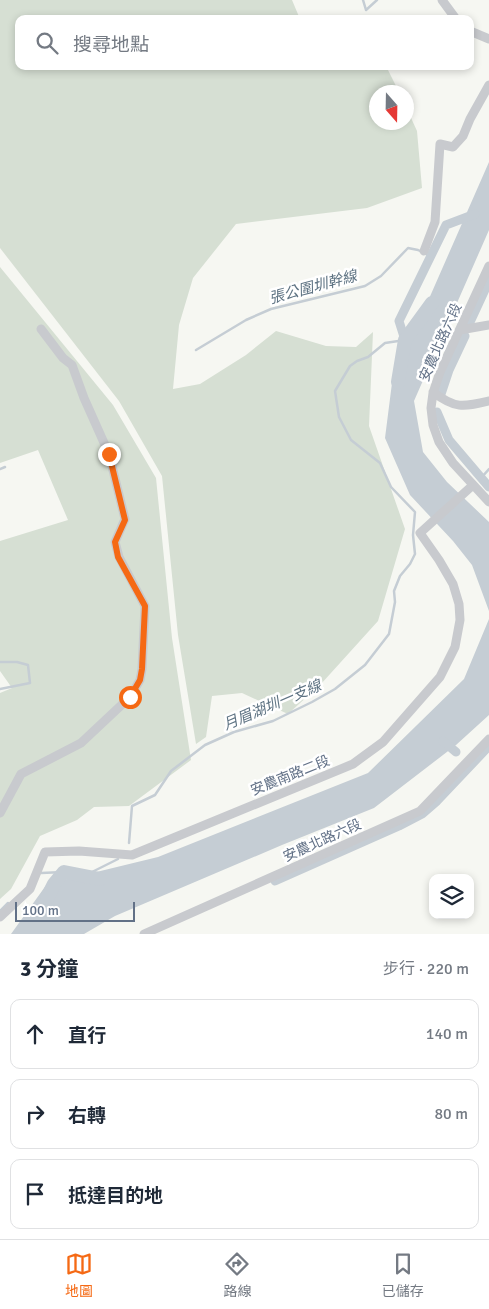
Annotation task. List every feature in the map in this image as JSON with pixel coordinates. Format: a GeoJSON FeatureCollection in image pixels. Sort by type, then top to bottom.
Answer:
{"type":"FeatureCollection","features":[{"type":"Feature","properties":{"kind":"lane"},"geometry":{"type":"LineString","coordinates":[[442,0],[453,15]]}},
{"type":"Feature","properties":{"kind":"lane"},"geometry":{"type":"LineString","coordinates":[[474,33],[489,39]]}},
{"type":"Feature","properties":{"kind":"lane"},"geometry":{"type":"LineString","coordinates":[[424,250],[435,222],[440,144],[453,147],[463,136],[489,84]]}},
{"type":"Feature","properties":{"kind":"lane","name":"安農北路六段"},"geometry":{"type":"LineString","coordinates":[[489,266],[440,372],[433,392],[431,408],[433,425],[439,442],[454,463],[489,502]]}},
{"type":"Feature","properties":{"kind":"lane"},"geometry":{"type":"LineString","coordinates":[[460,330],[489,325]]}},
{"type":"Feature","properties":{"kind":"lane"},"geometry":{"type":"LineString","coordinates":[[0,813],[21,774],[81,743],[130,697],[140,680],[142,669],[145,606],[118,557],[115,542],[125,520],[109,454],[84,398],[72,365],[63,358],[41,328]]}},
{"type":"Feature","properties":{"kind":"lane"},"geometry":{"type":"LineString","coordinates":[[433,392],[448,403],[457,405],[471,405],[489,401]]}},
{"type":"Feature","properties":{"kind":"lane","name":"安農南路二段"},"geometry":{"type":"LineString","coordinates":[[0,917],[30,889],[45,852],[79,851],[132,855],[353,764],[383,742],[440,677],[455,647],[460,620],[459,604],[453,584],[420,533],[473,485]]}},
{"type":"Feature","properties":{"kind":"lane","name":"安農北路六段"},"geometry":{"type":"LineString","coordinates":[[144,934],[420,811],[489,739]]}},
{"type":"Feature","properties":{"kind":"shaded area"},"geometry":{"type":"Polygon","coordinates":[[[0,0],[292,0],[298,15],[15,15],[15,70],[388,70],[396,85],[369,85],[369,130],[414,130],[414,124],[417,131],[422,188],[367,208],[236,224],[193,278],[179,325],[173,389],[200,384],[246,355],[276,331],[326,346],[356,347],[373,332],[369,426],[405,529],[378,621],[321,684],[288,714],[242,693],[212,696],[206,737],[196,744],[178,635],[162,476],[119,401],[0,248],[0,0]]]}},
{"type":"Feature","properties":{"kind":"shaded area"},"geometry":{"type":"Polygon","coordinates":[[[489,162],[489,230],[414,401],[423,452],[447,482],[489,522],[489,611],[472,565],[453,541],[410,495],[385,438],[392,383],[489,162]]]}},
{"type":"Feature","properties":{"kind":"shaded area"},"geometry":{"type":"Polygon","coordinates":[[[0,267],[113,405],[156,478],[172,638],[191,760],[129,806],[94,807],[77,820],[40,836],[11,889],[0,899],[0,693],[12,688],[0,671],[0,541],[68,520],[38,450],[0,463],[0,267]]]}},
{"type":"Feature","properties":{"kind":"shaded area"},"geometry":{"type":"Polygon","coordinates":[[[489,619],[489,715],[456,745],[374,808],[115,916],[84,934],[11,934],[47,884],[158,857],[368,773],[464,679],[489,619]]]}},
{"type":"Feature","properties":{"kind":"waterway"},"geometry":{"type":"LineString","coordinates":[[363,0],[366,10],[377,0]]}},
{"type":"Feature","properties":{"kind":"waterway"},"geometry":{"type":"LineString","coordinates":[[405,340],[399,321],[446,225],[475,214]]}},
{"type":"Feature","properties":{"kind":"waterway","name":"張公圍圳幹線"},"geometry":{"type":"LineString","coordinates":[[196,350],[246,320],[271,309],[365,286],[381,276],[408,248],[418,250],[430,256]]}},
{"type":"Feature","properties":{"kind":"waterway"},"geometry":{"type":"LineString","coordinates":[[470,322],[489,281]]}},
{"type":"Feature","properties":{"kind":"waterway"},"geometry":{"type":"LineString","coordinates":[[398,382],[405,340],[432,303]]}},
{"type":"Feature","properties":{"kind":"waterway"},"geometry":{"type":"LineString","coordinates":[[441,394],[449,370],[465,336]]}},
{"type":"Feature","properties":{"kind":"waterway","name":"月眉湖圳一支線"},"geometry":{"type":"LineString","coordinates":[[129,843],[132,806],[155,795],[171,771],[205,745],[234,732],[273,721],[335,689],[365,665],[389,634],[395,602],[394,591],[400,576],[410,564],[415,554],[413,535],[415,512],[391,487],[380,463],[351,440],[339,417],[335,391],[350,366],[368,357],[385,343],[405,340]]}},
{"type":"Feature","properties":{"kind":"waterway"},"geometry":{"type":"LineString","coordinates":[[437,412],[449,440],[489,487]]}},
{"type":"Feature","properties":{"kind":"waterway"},"geometry":{"type":"LineString","coordinates":[[0,469],[5,467]]}},
{"type":"Feature","properties":{"kind":"waterway"},"geometry":{"type":"LineString","coordinates":[[481,478],[489,469]]}},
{"type":"Feature","properties":{"kind":"waterway"},"geometry":{"type":"LineString","coordinates":[[0,662],[17,662],[28,665],[30,683],[0,689]]}},
{"type":"Feature","properties":{"kind":"waterway"},"geometry":{"type":"LineString","coordinates":[[443,741],[456,752]]}},
{"type":"Feature","properties":{"kind":"waterway"},"geometry":{"type":"LineString","coordinates":[[275,881],[422,814],[437,801],[489,746]]}},
{"type":"Feature","properties":{"kind":"waterway","name":"月眉湖圳一支線"},"geometry":{"type":"LineString","coordinates":[[84,876],[118,859]]}},
{"type":"Feature","properties":{"kind":"waterway","name":"張公圍圳幹線"},"geometry":{"type":"LineString","coordinates":[[41,873],[64,872]]}},
{"type":"Feature","properties":{"kind":"waterway","name":"張公圍圳幹線"},"geometry":{"type":"LineString","coordinates":[[47,898],[54,884],[64,872],[100,879]]}},
{"type":"Feature","properties":{"kind":"waterway","name":"張公圍圳幹線"},"geometry":{"type":"LineString","coordinates":[[0,911],[8,903]]}},
{"type":"Feature","properties":{"kind":"route"},"geometry":{"type":"LineString","coordinates":[[109,454],[125,520],[115,542],[118,557],[145,606],[142,669],[140,680],[130,697]]}}]}
